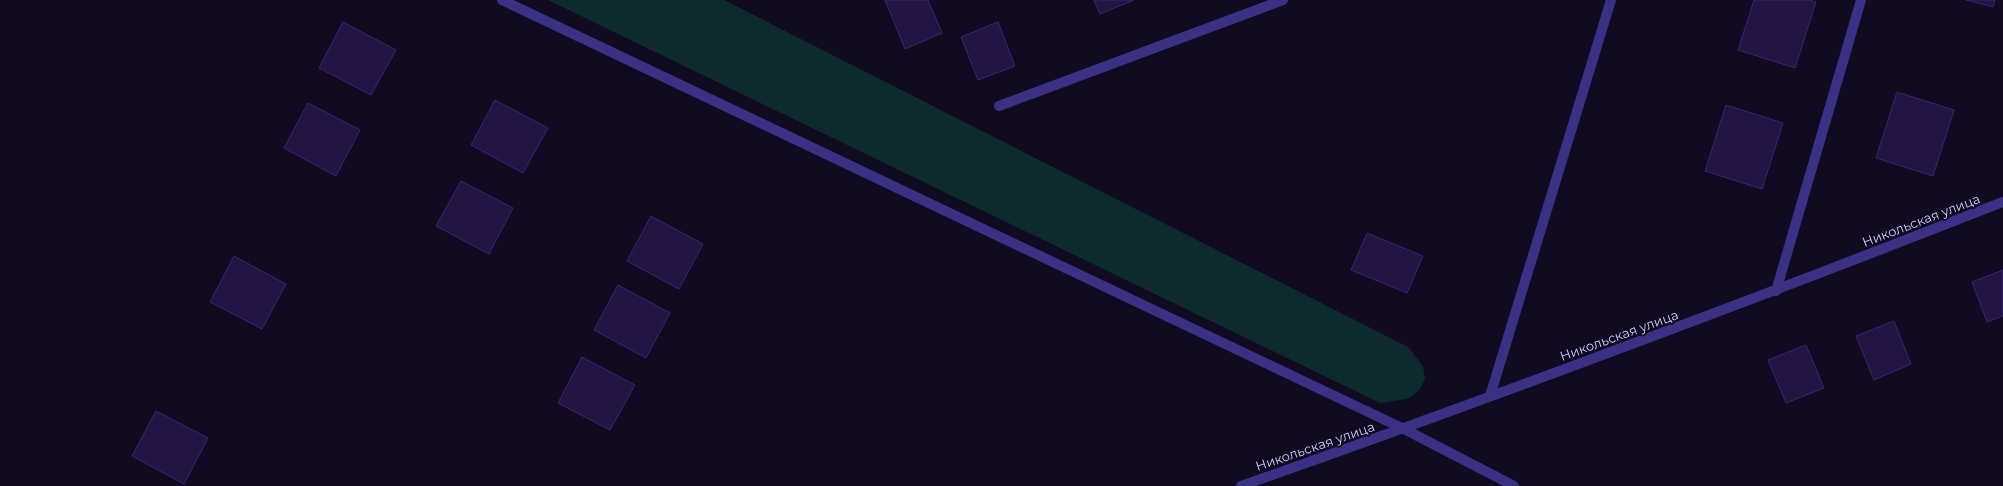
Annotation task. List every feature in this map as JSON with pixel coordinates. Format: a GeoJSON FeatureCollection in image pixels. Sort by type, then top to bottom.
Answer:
{"type":"FeatureCollection","features":[{"type":"Feature","properties":{"kind":"street"},"geometry":{"type":"LineString","coordinates":[[502,0],[1404,428],[1514,486]]}},
{"type":"Feature","properties":{"kind":"street"},"geometry":{"type":"LineString","coordinates":[[999,106],[1283,0]]}},
{"type":"Feature","properties":{"kind":"street"},"geometry":{"type":"LineString","coordinates":[[1490,396],[1611,0]]}},
{"type":"Feature","properties":{"kind":"street"},"geometry":{"type":"LineString","coordinates":[[1776,291],[1861,0]]}},
{"type":"Feature","properties":{"kind":"street","name":"Никольская улица"},"geometry":{"type":"LineString","coordinates":[[1241,486],[1404,428],[1776,291],[2003,202]]}},
{"type":"Feature","properties":{"kind":"green space"},"geometry":{"type":"Polygon","coordinates":[[[548,0],[724,0],[1408,347],[1423,366],[1425,379],[1419,391],[1407,399],[1380,403],[548,0]]]}},
{"type":"Feature","properties":{"kind":"building"},"geometry":{"type":"Polygon","coordinates":[[[885,0],[928,0],[942,33],[905,49],[885,0]]]}},
{"type":"Feature","properties":{"kind":"building"},"geometry":{"type":"Polygon","coordinates":[[[1094,0],[1134,0],[1100,14],[1094,0]]]}},
{"type":"Feature","properties":{"kind":"building"},"geometry":{"type":"Polygon","coordinates":[[[1754,0],[1809,0],[1816,2],[1795,68],[1738,50],[1754,0]]]}},
{"type":"Feature","properties":{"kind":"building"},"geometry":{"type":"Polygon","coordinates":[[[1966,0],[1995,0],[1993,7],[1966,0]]]}},
{"type":"Feature","properties":{"kind":"building"},"geometry":{"type":"Polygon","coordinates":[[[343,22],[396,50],[371,95],[319,68],[343,22]]]}},
{"type":"Feature","properties":{"kind":"building"},"geometry":{"type":"Polygon","coordinates":[[[998,22],[1015,66],[978,80],[961,37],[998,22]]]}},
{"type":"Feature","properties":{"kind":"building"},"geometry":{"type":"Polygon","coordinates":[[[1897,92],[1954,110],[1933,176],[1876,158],[1897,92]]]}},
{"type":"Feature","properties":{"kind":"building"},"geometry":{"type":"Polygon","coordinates":[[[495,100],[548,128],[523,173],[471,145],[495,100]]]}},
{"type":"Feature","properties":{"kind":"building"},"geometry":{"type":"Polygon","coordinates":[[[308,103],[360,130],[336,176],[284,148],[308,103]]]}},
{"type":"Feature","properties":{"kind":"building"},"geometry":{"type":"Polygon","coordinates":[[[1726,105],[1783,123],[1762,189],[1705,171],[1726,105]]]}},
{"type":"Feature","properties":{"kind":"building"},"geometry":{"type":"Polygon","coordinates":[[[461,181],[513,208],[489,254],[436,226],[461,181]]]}},
{"type":"Feature","properties":{"kind":"building"},"geometry":{"type":"Polygon","coordinates":[[[651,216],[703,244],[679,289],[627,261],[651,216]]]}},
{"type":"Feature","properties":{"kind":"building"},"geometry":{"type":"Polygon","coordinates":[[[1367,233],[1423,256],[1407,293],[1351,270],[1367,233]]]}},
{"type":"Feature","properties":{"kind":"building"},"geometry":{"type":"Polygon","coordinates":[[[234,256],[286,284],[262,329],[210,302],[234,256]]]}},
{"type":"Feature","properties":{"kind":"building"},"geometry":{"type":"Polygon","coordinates":[[[2003,270],[2003,316],[1987,322],[1972,282],[2003,270]]]}},
{"type":"Feature","properties":{"kind":"building"},"geometry":{"type":"Polygon","coordinates":[[[618,285],[670,313],[646,358],[594,330],[618,285]]]}},
{"type":"Feature","properties":{"kind":"building"},"geometry":{"type":"Polygon","coordinates":[[[1894,321],[1911,364],[1874,380],[1856,336],[1894,321]]]}},
{"type":"Feature","properties":{"kind":"building"},"geometry":{"type":"Polygon","coordinates":[[[1806,345],[1824,388],[1786,403],[1768,360],[1806,345]]]}},
{"type":"Feature","properties":{"kind":"building"},"geometry":{"type":"Polygon","coordinates":[[[582,357],[635,385],[610,430],[558,403],[582,357]]]}},
{"type":"Feature","properties":{"kind":"building"},"geometry":{"type":"Polygon","coordinates":[[[156,411],[208,438],[184,484],[132,456],[156,411]]]}}]}
